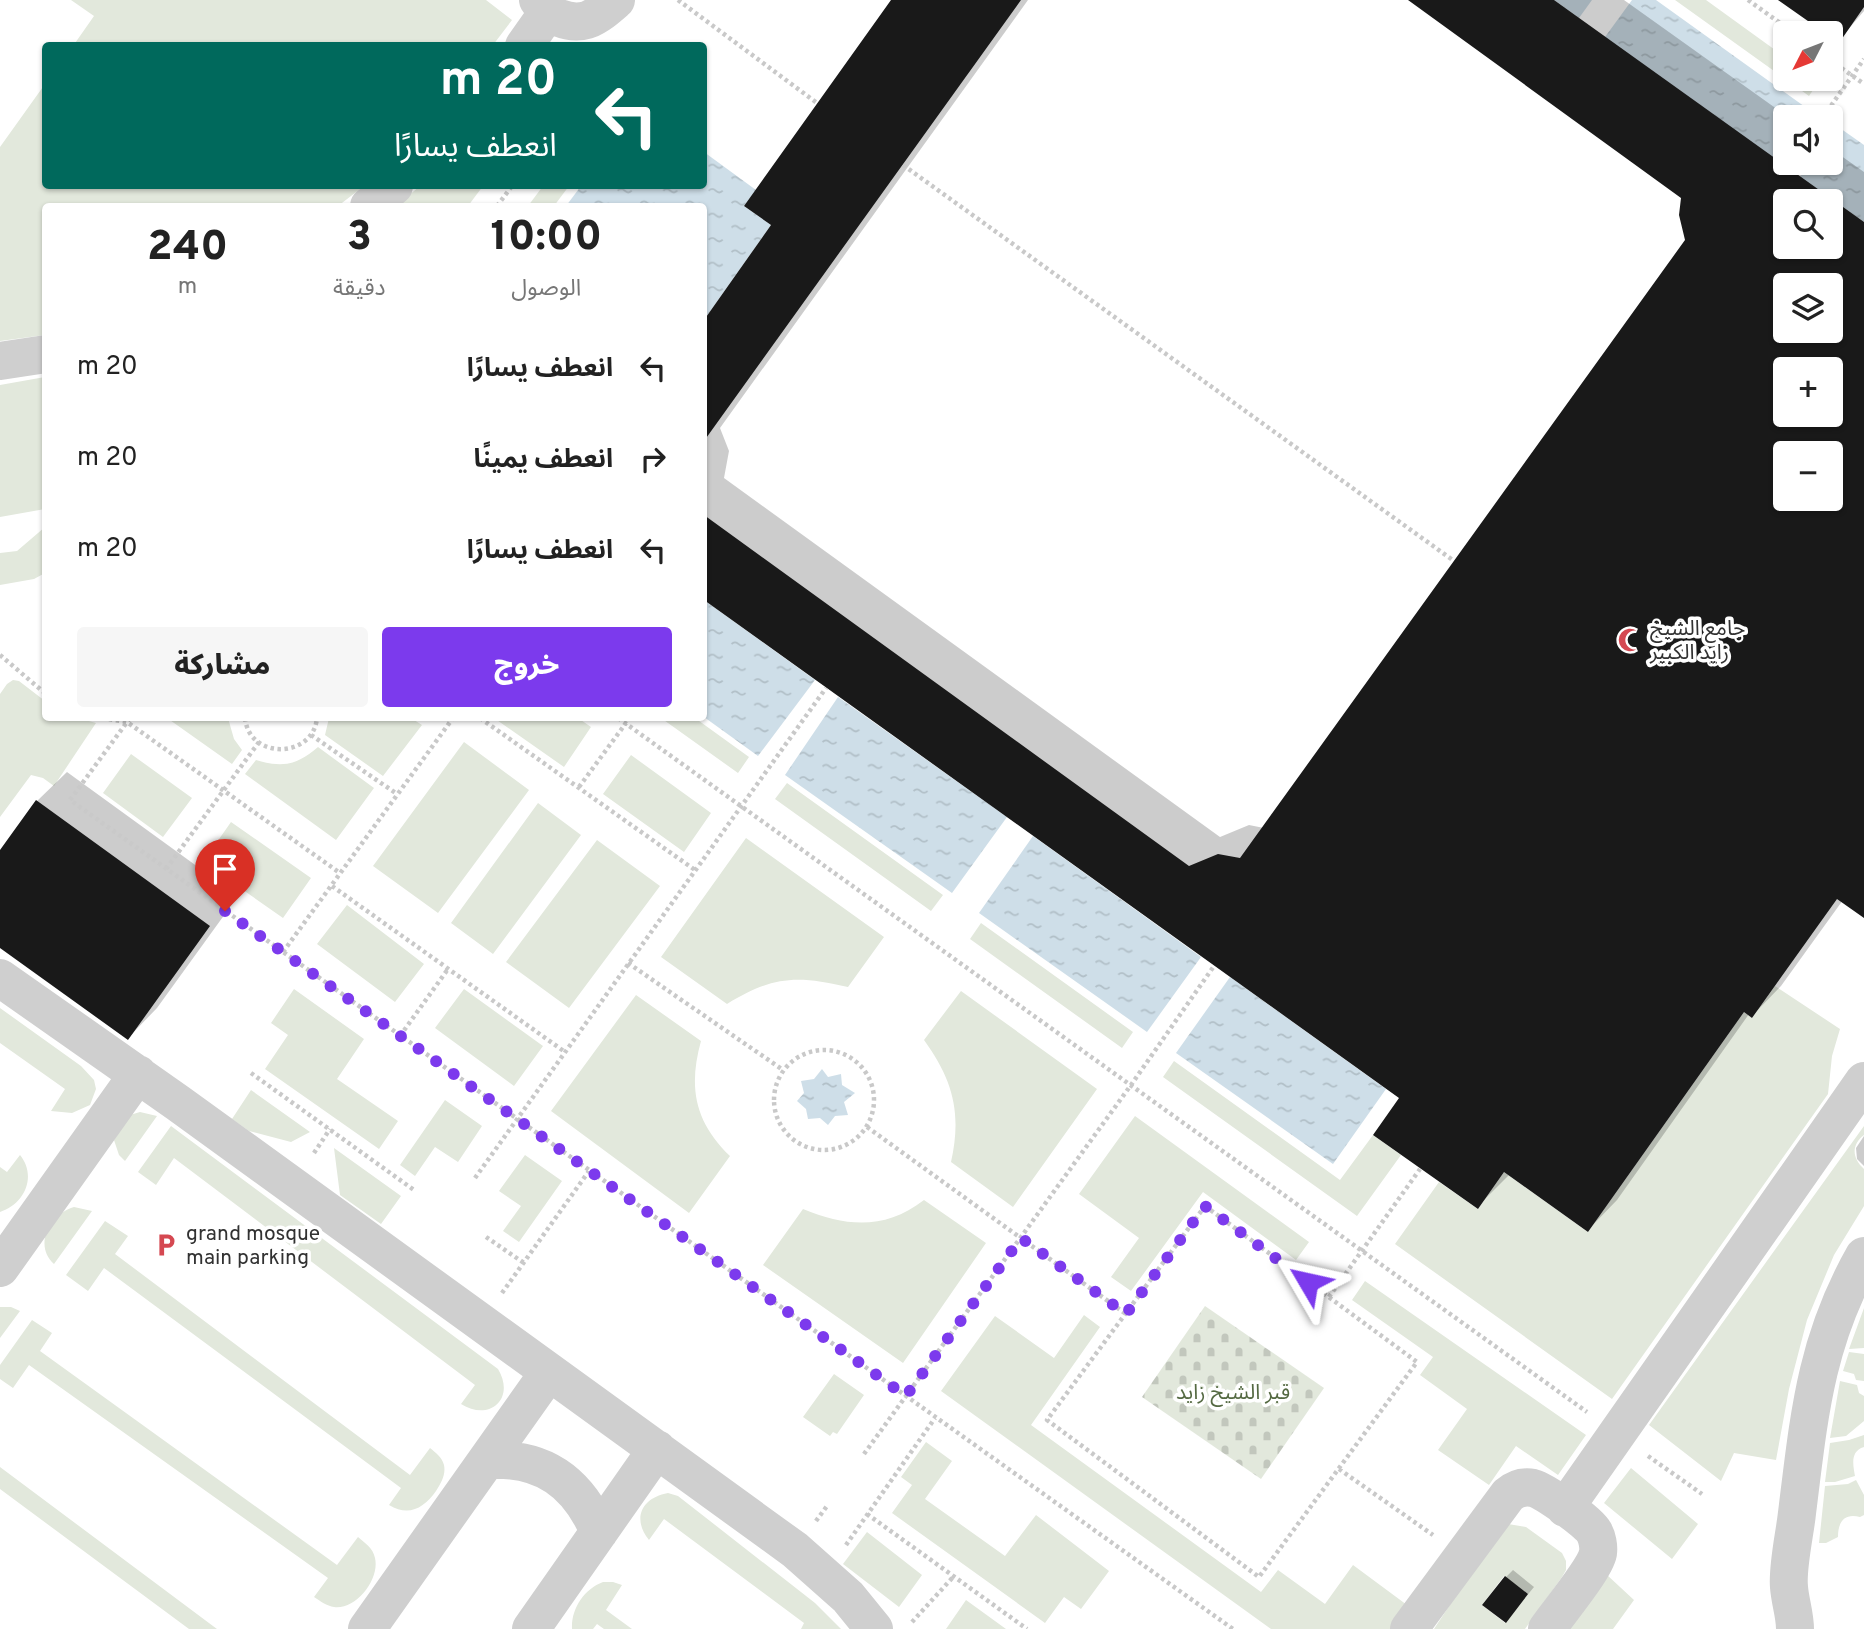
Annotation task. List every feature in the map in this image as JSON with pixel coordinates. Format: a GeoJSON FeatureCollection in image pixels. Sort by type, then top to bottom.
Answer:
{"type":"FeatureCollection","features":[{"type":"Feature","properties":{"kind":"lane"},"geometry":{"type":"LineString","coordinates":[[526,42],[543,6],[571,21],[587,19],[616,0]]}},
{"type":"Feature","properties":{"kind":"lane"},"geometry":{"type":"LineString","coordinates":[[373,203],[390,189]]}},
{"type":"Feature","properties":{"kind":"lane"},"geometry":{"type":"LineString","coordinates":[[0,361],[42,355]]}},
{"type":"Feature","properties":{"kind":"lane"},"geometry":{"type":"LineString","coordinates":[[0,978],[138,1074],[795,1550],[825,1574],[874,1629]]}},
{"type":"Feature","properties":{"kind":"lane"},"geometry":{"type":"LineString","coordinates":[[0,1268],[138,1074]]}},
{"type":"Feature","properties":{"kind":"lane"},"geometry":{"type":"LineString","coordinates":[[1564,1508],[1864,1081]]}},
{"type":"Feature","properties":{"kind":"lane"},"geometry":{"type":"LineString","coordinates":[[1795,1629],[1788,1586],[1807,1419],[1817,1371],[1832,1324],[1864,1256]]}},
{"type":"Feature","properties":{"kind":"lane"},"geometry":{"type":"LineString","coordinates":[[368,1629],[550,1372]]}},
{"type":"Feature","properties":{"kind":"lane"},"geometry":{"type":"LineString","coordinates":[[531,1629],[657,1449]]}},
{"type":"Feature","properties":{"kind":"lane"},"geometry":{"type":"LineString","coordinates":[[488,1460],[523,1461],[556,1475],[582,1499],[598,1532]]}},
{"type":"Feature","properties":{"kind":"lane"},"geometry":{"type":"LineString","coordinates":[[1409,1629],[1508,1495],[1516,1489],[1535,1488],[1587,1523],[1594,1531],[1598,1552],[1547,1629]]}},
{"type":"Feature","properties":{"kind":"lane"},"geometry":{"type":"LineString","coordinates":[[1771,1629],[1788,1586]]}},
{"type":"Feature","properties":{"kind":"path"},"geometry":{"type":"LineString","coordinates":[[678,0],[817,103]]}},
{"type":"Feature","properties":{"kind":"path"},"geometry":{"type":"LineString","coordinates":[[1748,0],[1777,21]]}},
{"type":"Feature","properties":{"kind":"path"},"geometry":{"type":"LineString","coordinates":[[1831,105],[1864,60]]}},
{"type":"Feature","properties":{"kind":"path"},"geometry":{"type":"LineString","coordinates":[[1843,69],[1864,84]]}},
{"type":"Feature","properties":{"kind":"path"},"geometry":{"type":"LineString","coordinates":[[903,164],[1454,561]]}},
{"type":"Feature","properties":{"kind":"path"},"geometry":{"type":"LineString","coordinates":[[0,655],[42,691]]}},
{"type":"Feature","properties":{"kind":"path"},"geometry":{"type":"LineString","coordinates":[[475,1178],[827,688]]}},
{"type":"Feature","properties":{"kind":"path"},"geometry":{"type":"LineString","coordinates":[[127,721],[70,800],[1234,1629]]}},
{"type":"Feature","properties":{"kind":"path"},"geometry":{"type":"LineString","coordinates":[[129,721],[340,873]]}},
{"type":"Feature","properties":{"kind":"path"},"geometry":{"type":"LineString","coordinates":[[246,721],[251,734],[258,742],[269,748],[292,749],[311,735],[316,721]]}},
{"type":"Feature","properties":{"kind":"path"},"geometry":{"type":"LineString","coordinates":[[284,952],[451,721]]}},
{"type":"Feature","properties":{"kind":"path"},"geometry":{"type":"LineString","coordinates":[[484,721],[695,870]]}},
{"type":"Feature","properties":{"kind":"path"},"geometry":{"type":"LineString","coordinates":[[623,721],[1702,1494]]}},
{"type":"Feature","properties":{"kind":"path"},"geometry":{"type":"LineString","coordinates":[[579,788],[626,723]]}},
{"type":"Feature","properties":{"kind":"path"},"geometry":{"type":"LineString","coordinates":[[311,735],[397,794]]}},
{"type":"Feature","properties":{"kind":"path"},"geometry":{"type":"LineString","coordinates":[[166,869],[258,742]]}},
{"type":"Feature","properties":{"kind":"path"},"geometry":{"type":"LineString","coordinates":[[332,886],[565,1052]]}},
{"type":"Feature","properties":{"kind":"path"},"geometry":{"type":"LineString","coordinates":[[628,962],[783,1070]]}},
{"type":"Feature","properties":{"kind":"path"},"geometry":{"type":"LineString","coordinates":[[864,1454],[1214,966]]}},
{"type":"Feature","properties":{"kind":"path"},"geometry":{"type":"LineString","coordinates":[[400,1036],[448,969]]}},
{"type":"Feature","properties":{"kind":"path"},"geometry":{"type":"LineString","coordinates":[[828,1049],[852,1057],[870,1077],[874,1089],[875,1102],[867,1127],[859,1138],[847,1146],[819,1151],[794,1140],[785,1131],[775,1107],[774,1095],[783,1070],[792,1061],[815,1050],[828,1049]]}},
{"type":"Feature","properties":{"kind":"path"},"geometry":{"type":"LineString","coordinates":[[251,1073],[414,1190]]}},
{"type":"Feature","properties":{"kind":"path"},"geometry":{"type":"LineString","coordinates":[[867,1127],[1126,1314]]}},
{"type":"Feature","properties":{"kind":"path"},"geometry":{"type":"LineString","coordinates":[[1329,1297],[1420,1169]]}},
{"type":"Feature","properties":{"kind":"path"},"geometry":{"type":"LineString","coordinates":[[481,1322],[589,1171]]}},
{"type":"Feature","properties":{"kind":"path"},"geometry":{"type":"LineString","coordinates":[[1205,1206],[1417,1362],[1258,1577],[1047,1420],[1126,1314],[1205,1206]]}},
{"type":"Feature","properties":{"kind":"path"},"geometry":{"type":"LineString","coordinates":[[486,1237],[524,1263]]}},
{"type":"Feature","properties":{"kind":"path"},"geometry":{"type":"LineString","coordinates":[[825,1574],[935,1418]]}},
{"type":"Feature","properties":{"kind":"path"},"geometry":{"type":"LineString","coordinates":[[1339,1469],[1462,1556]]}},
{"type":"Feature","properties":{"kind":"path"},"geometry":{"type":"LineString","coordinates":[[867,1514],[1027,1629]]}},
{"type":"Feature","properties":{"kind":"path"},"geometry":{"type":"LineString","coordinates":[[905,1629],[954,1576]]}},
{"type":"Feature","properties":{"kind":"green space"},"geometry":{"type":"Polygon","coordinates":[[[71,0],[486,0],[512,20],[495,42],[76,42],[94,16],[71,0]]]}},
{"type":"Feature","properties":{"kind":"green space"},"geometry":{"type":"Polygon","coordinates":[[[1675,0],[1706,0],[1773,48],[1773,70],[1675,0]]]}},
{"type":"Feature","properties":{"kind":"green space"},"geometry":{"type":"Polygon","coordinates":[[[42,88],[42,189],[360,189],[342,203],[42,203],[42,335],[0,341],[0,147],[42,88]]]}},
{"type":"Feature","properties":{"kind":"green space"},"geometry":{"type":"Polygon","coordinates":[[[416,189],[481,189],[470,203],[400,203],[416,189]]]}},
{"type":"Feature","properties":{"kind":"green space"},"geometry":{"type":"Polygon","coordinates":[[[541,189],[567,189],[556,203],[530,203],[541,189]]]}},
{"type":"Feature","properties":{"kind":"green space"},"geometry":{"type":"Polygon","coordinates":[[[42,378],[42,510],[0,517],[0,385],[42,378]]]}},
{"type":"Feature","properties":{"kind":"green space"},"geometry":{"type":"Polygon","coordinates":[[[42,530],[42,575],[34,579],[0,585],[0,553],[17,551],[42,530]]]}},
{"type":"Feature","properties":{"kind":"green space"},"geometry":{"type":"Polygon","coordinates":[[[13,680],[19,681],[42,699],[42,721],[96,723],[54,786],[43,778],[31,775],[0,817],[0,694],[13,680]]]}},
{"type":"Feature","properties":{"kind":"green space"},"geometry":{"type":"Polygon","coordinates":[[[171,721],[229,721],[234,739],[242,750],[232,764],[171,721]]]}},
{"type":"Feature","properties":{"kind":"green space"},"geometry":{"type":"Polygon","coordinates":[[[328,721],[416,721],[422,725],[383,776],[325,735],[328,721]]]}},
{"type":"Feature","properties":{"kind":"green space"},"geometry":{"type":"Polygon","coordinates":[[[498,721],[582,721],[591,727],[564,767],[498,721]]]}},
{"type":"Feature","properties":{"kind":"green space"},"geometry":{"type":"Polygon","coordinates":[[[665,721],[699,721],[749,757],[738,773],[665,721]]]}},
{"type":"Feature","properties":{"kind":"green space"},"geometry":{"type":"Polygon","coordinates":[[[464,742],[529,790],[438,913],[373,866],[464,742]]]}},
{"type":"Feature","properties":{"kind":"green space"},"geometry":{"type":"Polygon","coordinates":[[[318,747],[374,788],[336,840],[245,774],[256,760],[274,764],[289,763],[303,758],[318,747]]]}},
{"type":"Feature","properties":{"kind":"green space"},"geometry":{"type":"Polygon","coordinates":[[[131,754],[192,798],[163,837],[103,793],[131,754]]]}},
{"type":"Feature","properties":{"kind":"green space"},"geometry":{"type":"Polygon","coordinates":[[[631,755],[711,813],[684,852],[603,794],[631,755]]]}},
{"type":"Feature","properties":{"kind":"green space"},"geometry":{"type":"Polygon","coordinates":[[[787,783],[943,895],[931,911],[775,799],[787,783]]]}},
{"type":"Feature","properties":{"kind":"green space"},"geometry":{"type":"Polygon","coordinates":[[[538,803],[581,835],[493,954],[451,923],[538,803]]]}},
{"type":"Feature","properties":{"kind":"green space"},"geometry":{"type":"Polygon","coordinates":[[[231,822],[311,878],[283,918],[203,862],[231,822]]]}},
{"type":"Feature","properties":{"kind":"green space"},"geometry":{"type":"Polygon","coordinates":[[[746,838],[884,937],[848,987],[814,981],[785,980],[758,988],[727,1004],[661,957],[746,838]]]}},
{"type":"Feature","properties":{"kind":"green space"},"geometry":{"type":"Polygon","coordinates":[[[597,840],[660,886],[569,1008],[506,962],[597,840]]]}},
{"type":"Feature","properties":{"kind":"green space"},"geometry":{"type":"Polygon","coordinates":[[[347,905],[424,964],[395,1002],[317,944],[347,905]]]}},
{"type":"Feature","properties":{"kind":"green space"},"geometry":{"type":"Polygon","coordinates":[[[981,923],[1133,1032],[1122,1048],[970,939],[981,923]]]}},
{"type":"Feature","properties":{"kind":"green space"},"geometry":{"type":"Polygon","coordinates":[[[1775,986],[1840,1029],[1832,1056],[1828,1094],[1612,1399],[1395,1244],[1439,1182],[1478,1209],[1504,1172],[1588,1232],[1744,1012],[1752,1018],[1775,986]]]}},
{"type":"Feature","properties":{"kind":"green space"},"geometry":{"type":"Polygon","coordinates":[[[294,989],[364,1039],[337,1079],[398,1121],[379,1149],[265,1069],[288,1035],[271,1023],[294,989]]]}},
{"type":"Feature","properties":{"kind":"green space"},"geometry":{"type":"Polygon","coordinates":[[[464,989],[543,1046],[514,1086],[435,1028],[464,989]]]}},
{"type":"Feature","properties":{"kind":"green space"},"geometry":{"type":"Polygon","coordinates":[[[961,991],[1097,1089],[1013,1207],[951,1162],[956,1128],[952,1098],[942,1069],[924,1040],[961,991]]]}},
{"type":"Feature","properties":{"kind":"green space"},"geometry":{"type":"Polygon","coordinates":[[[636,995],[701,1041],[695,1074],[698,1103],[709,1130],[730,1156],[689,1213],[551,1111],[636,995]]]}},
{"type":"Feature","properties":{"kind":"green space"},"geometry":{"type":"Polygon","coordinates":[[[0,1008],[81,1066],[94,1080],[96,1089],[90,1105],[72,1113],[51,1111],[65,1089],[0,1043],[0,1008]]]}},
{"type":"Feature","properties":{"kind":"green space"},"geometry":{"type":"Polygon","coordinates":[[[1174,1061],[1340,1180],[1373,1135],[1401,1155],[1357,1216],[1163,1077],[1174,1061]]]}},
{"type":"Feature","properties":{"kind":"green space"},"geometry":{"type":"Polygon","coordinates":[[[251,1090],[310,1132],[291,1142],[249,1131],[232,1119],[251,1090]]]}},
{"type":"Feature","properties":{"kind":"green space"},"geometry":{"type":"Polygon","coordinates":[[[445,1100],[482,1126],[458,1162],[435,1147],[415,1176],[400,1165],[445,1100]]]}},
{"type":"Feature","properties":{"kind":"green space"},"geometry":{"type":"Polygon","coordinates":[[[140,1112],[157,1116],[125,1161],[119,1155],[114,1140],[130,1115],[140,1112]]]}},
{"type":"Feature","properties":{"kind":"green space"},"geometry":{"type":"Polygon","coordinates":[[[1135,1116],[1309,1242],[1296,1260],[1203,1192],[1131,1291],[1111,1277],[1139,1238],[1079,1194],[1135,1116]]]}},
{"type":"Feature","properties":{"kind":"green space"},"geometry":{"type":"Polygon","coordinates":[[[171,1126],[498,1369],[504,1390],[497,1404],[490,1409],[481,1410],[461,1404],[475,1385],[174,1158],[156,1185],[138,1172],[171,1126]]]}},
{"type":"Feature","properties":{"kind":"green space"},"geometry":{"type":"Polygon","coordinates":[[[1864,1126],[1864,1135],[1855,1147],[1855,1156],[1864,1169],[1864,1206],[1834,1255],[1807,1320],[1789,1389],[1776,1460],[1734,1453],[1721,1481],[1649,1425],[1864,1126]]]}},
{"type":"Feature","properties":{"kind":"green space"},"geometry":{"type":"Polygon","coordinates":[[[334,1148],[401,1196],[381,1224],[340,1195],[334,1148]]]}},
{"type":"Feature","properties":{"kind":"green space"},"geometry":{"type":"Polygon","coordinates":[[[20,1155],[28,1172],[26,1188],[16,1203],[0,1212],[0,1167],[7,1172],[20,1155]]]}},
{"type":"Feature","properties":{"kind":"green space"},"geometry":{"type":"Polygon","coordinates":[[[525,1155],[562,1181],[519,1242],[503,1231],[521,1206],[499,1191],[525,1155]]]}},
{"type":"Feature","properties":{"kind":"green space"},"geometry":{"type":"Polygon","coordinates":[[[924,1200],[986,1243],[903,1363],[763,1265],[803,1209],[850,1222],[880,1221],[895,1217],[924,1200]]]}},
{"type":"Feature","properties":{"kind":"green space"},"geometry":{"type":"Polygon","coordinates":[[[74,1207],[92,1211],[54,1264],[45,1248],[47,1231],[58,1216],[74,1207]]]}},
{"type":"Feature","properties":{"kind":"green space"},"geometry":{"type":"Polygon","coordinates":[[[105,1221],[128,1236],[115,1254],[410,1475],[430,1448],[444,1465],[441,1482],[436,1491],[416,1509],[396,1509],[389,1505],[401,1488],[104,1268],[88,1291],[66,1275],[105,1221]]]}},
{"type":"Feature","properties":{"kind":"green space"},"geometry":{"type":"Polygon","coordinates":[[[1365,1281],[1586,1435],[1558,1475],[1516,1446],[1489,1485],[1438,1450],[1467,1409],[1420,1375],[1433,1357],[1352,1300],[1365,1281]]]}},
{"type":"Feature","properties":{"kind":"green space","name":"قبر الشيخ زايد"},"geometry":{"type":"Polygon","coordinates":[[[1205,1306],[1324,1388],[1261,1479],[1142,1397],[1205,1306]]]}},
{"type":"Feature","properties":{"kind":"green space"},"geometry":{"type":"Polygon","coordinates":[[[0,1307],[11,1307],[20,1311],[0,1338],[0,1307]]]}},
{"type":"Feature","properties":{"kind":"green space"},"geometry":{"type":"Polygon","coordinates":[[[1864,1308],[1864,1348],[1849,1349],[1864,1308]]]}},
{"type":"Feature","properties":{"kind":"green space"},"geometry":{"type":"Polygon","coordinates":[[[1084,1315],[1100,1327],[1031,1425],[1261,1592],[1278,1570],[1325,1604],[1353,1565],[1407,1605],[1390,1629],[1271,1629],[941,1391],[995,1316],[1054,1358],[1084,1315]]]}},
{"type":"Feature","properties":{"kind":"green space"},"geometry":{"type":"Polygon","coordinates":[[[32,1320],[52,1333],[40,1351],[337,1565],[358,1537],[371,1549],[375,1558],[374,1575],[365,1592],[342,1607],[324,1603],[314,1597],[328,1578],[29,1365],[13,1388],[0,1379],[0,1365],[32,1320]]]}},
{"type":"Feature","properties":{"kind":"green space"},"geometry":{"type":"Polygon","coordinates":[[[1849,1352],[1864,1354],[1864,1381],[1856,1380],[1854,1374],[1843,1371],[1849,1352]]]}},
{"type":"Feature","properties":{"kind":"green space"},"geometry":{"type":"Polygon","coordinates":[[[834,1374],[864,1395],[837,1434],[833,1432],[830,1436],[803,1417],[834,1374]]]}},
{"type":"Feature","properties":{"kind":"green space"},"geometry":{"type":"Polygon","coordinates":[[[1840,1381],[1857,1385],[1859,1393],[1864,1396],[1864,1421],[1846,1436],[1830,1438],[1840,1381]]]}},
{"type":"Feature","properties":{"kind":"green space"},"geometry":{"type":"Polygon","coordinates":[[[1864,1435],[1864,1447],[1854,1455],[1855,1476],[1825,1482],[1830,1443],[1864,1435]]]}},
{"type":"Feature","properties":{"kind":"green space"},"geometry":{"type":"Polygon","coordinates":[[[926,1442],[952,1461],[925,1499],[1005,1556],[1036,1515],[1109,1571],[1081,1609],[1064,1597],[1045,1623],[892,1513],[912,1485],[901,1477],[926,1442]]]}},
{"type":"Feature","properties":{"kind":"green space"},"geometry":{"type":"Polygon","coordinates":[[[0,1467],[217,1629],[189,1629],[0,1489],[0,1467]]]}},
{"type":"Feature","properties":{"kind":"green space"},"geometry":{"type":"Polygon","coordinates":[[[1631,1468],[1698,1524],[1672,1559],[1604,1503],[1631,1468]]]}},
{"type":"Feature","properties":{"kind":"green space"},"geometry":{"type":"Polygon","coordinates":[[[1856,1480],[1864,1495],[1864,1515],[1846,1517],[1839,1527],[1838,1537],[1826,1543],[1819,1543],[1825,1486],[1848,1484],[1856,1480]]]}},
{"type":"Feature","properties":{"kind":"green space"},"geometry":{"type":"Polygon","coordinates":[[[668,1493],[678,1496],[815,1603],[841,1629],[801,1629],[804,1623],[664,1519],[649,1540],[641,1524],[642,1510],[651,1500],[668,1493]]]}},
{"type":"Feature","properties":{"kind":"green space"},"geometry":{"type":"Polygon","coordinates":[[[1508,1524],[1526,1527],[1562,1553],[1566,1570],[1525,1629],[1434,1629],[1496,1535],[1508,1524]],[[1504,1576],[1482,1605],[1505,1623],[1528,1594],[1504,1576]]]}},
{"type":"Feature","properties":{"kind":"green space"},"geometry":{"type":"Polygon","coordinates":[[[867,1532],[922,1575],[899,1607],[843,1564],[867,1532]]]}},
{"type":"Feature","properties":{"kind":"green space"},"geometry":{"type":"Polygon","coordinates":[[[1606,1574],[1634,1600],[1613,1629],[1567,1629],[1606,1574]]]}},
{"type":"Feature","properties":{"kind":"green space"},"geometry":{"type":"Polygon","coordinates":[[[603,1582],[622,1585],[606,1610],[632,1629],[604,1629],[597,1624],[593,1629],[572,1629],[576,1607],[590,1589],[603,1582]]]}},
{"type":"Feature","properties":{"kind":"green space"},"geometry":{"type":"Polygon","coordinates":[[[966,1600],[1006,1629],[946,1629],[966,1600]]]}},
{"type":"Feature","properties":{"kind":"water"},"geometry":{"type":"Polygon","coordinates":[[[1554,0],[1592,0],[1579,18],[1554,0]]]}},
{"type":"Feature","properties":{"kind":"water"},"geometry":{"type":"Polygon","coordinates":[[[1632,0],[1656,0],[1773,84],[1773,91],[1783,91],[1802,105],[1773,105],[1773,157],[1605,37],[1632,0]]]}},
{"type":"Feature","properties":{"kind":"water"},"geometry":{"type":"Polygon","coordinates":[[[1843,130],[1864,145],[1864,222],[1843,207],[1843,189],[1817,189],[1800,177],[1843,175],[1843,130]]]}},
{"type":"Feature","properties":{"kind":"water"},"geometry":{"type":"Polygon","coordinates":[[[707,154],[756,190],[744,206],[771,225],[707,316],[707,203],[568,203],[579,189],[707,189],[707,154]]]}},
{"type":"Feature","properties":{"kind":"water"},"geometry":{"type":"Polygon","coordinates":[[[707,602],[815,680],[758,756],[707,719],[707,602]]]}},
{"type":"Feature","properties":{"kind":"water"},"geometry":{"type":"Polygon","coordinates":[[[838,697],[1007,817],[952,893],[785,775],[838,697]]]}},
{"type":"Feature","properties":{"kind":"water"},"geometry":{"type":"Polygon","coordinates":[[[1033,836],[1201,957],[1147,1032],[979,913],[1033,836]]]}},
{"type":"Feature","properties":{"kind":"water"},"geometry":{"type":"Polygon","coordinates":[[[1230,977],[1386,1089],[1333,1164],[1176,1053],[1230,977]]]}},
{"type":"Feature","properties":{"kind":"water"},"geometry":{"type":"Polygon","coordinates":[[[822,1069],[828,1077],[841,1074],[842,1085],[855,1093],[844,1102],[848,1115],[835,1116],[828,1125],[820,1118],[808,1119],[806,1109],[797,1101],[804,1093],[801,1081],[814,1079],[822,1069]]]}},
{"type":"Feature","properties":{"kind":"building"},"geometry":{"type":"Polygon","coordinates":[[[891,0],[1021,0],[707,437],[707,316],[771,225],[744,206],[891,0]]]}},
{"type":"Feature","properties":{"kind":"building","name":"جامع الشيخ زايد الكبير"},"geometry":{"type":"Polygon","coordinates":[[[1408,0],[1554,0],[1773,157],[1773,175],[1798,175],[1818,189],[1773,189],[1773,259],[1843,259],[1843,207],[1864,222],[1864,918],[1837,899],[1752,1018],[1744,1012],[1588,1232],[1504,1172],[1478,1209],[1373,1135],[1399,1098],[707,602],[707,517],[1189,866],[1218,854],[1240,858],[1685,240],[1679,215],[1681,198],[1408,0]]]}},
{"type":"Feature","properties":{"kind":"building"},"geometry":{"type":"Polygon","coordinates":[[[1778,0],[1864,0],[1864,7],[1843,37],[1843,21],[1808,21],[1778,0]]]}},
{"type":"Feature","properties":{"kind":"building"},"geometry":{"type":"Polygon","coordinates":[[[36,800],[210,926],[128,1040],[0,948],[0,850],[36,800]]]}},
{"type":"Feature","properties":{"kind":"building"},"geometry":{"type":"Polygon","coordinates":[[[1505,1576],[1528,1594],[1506,1623],[1482,1605],[1505,1576]]]}},
{"type":"Feature","properties":{"kind":"place","name":"جامع الشيخ زايد الكبير"},"geometry":{"type":"Point","coordinates":[1630,640]}},
{"type":"Feature","properties":{"kind":"place","name":"grand mosque main parking"},"geometry":{"type":"Point","coordinates":[166,1245]}},
{"type":"Feature","properties":{"kind":"route"},"geometry":{"type":"LineString","coordinates":[[225,911],[906,1396],[1021,1238],[1126,1314],[1205,1206],[1308,1282]]}}]}
